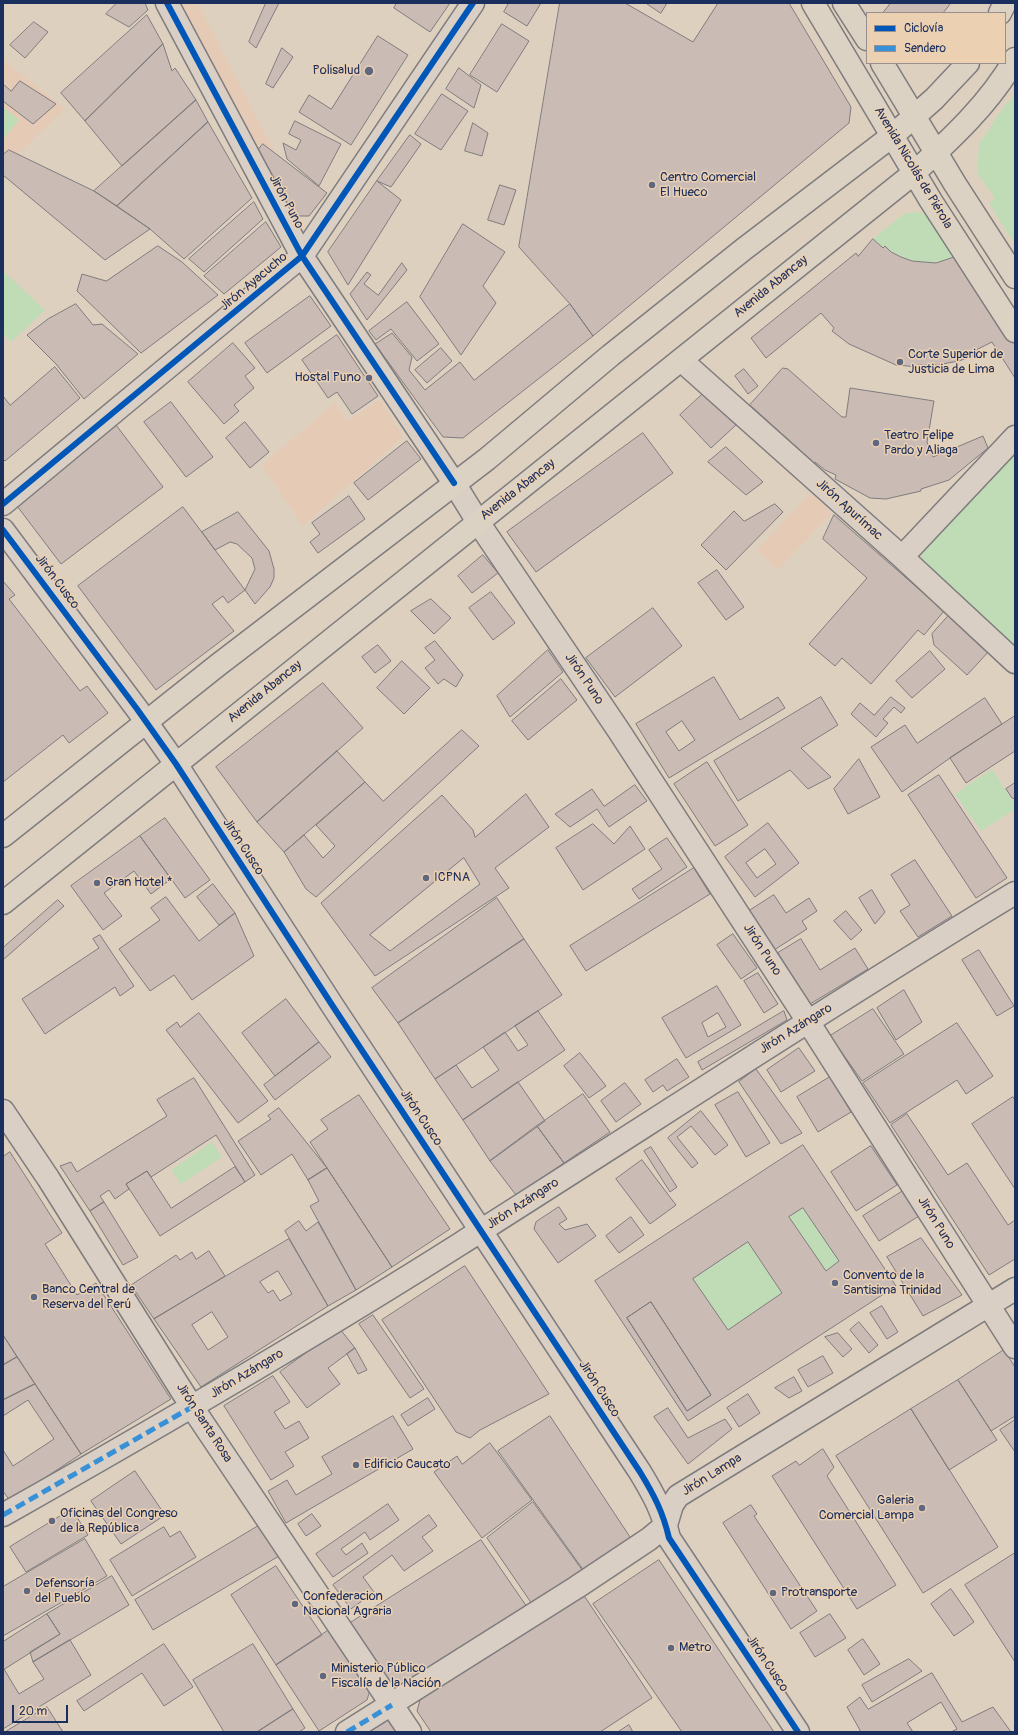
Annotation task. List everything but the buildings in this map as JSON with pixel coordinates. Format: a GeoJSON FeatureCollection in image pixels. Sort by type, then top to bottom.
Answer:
{"type":"FeatureCollection","features":[{"type":"Feature","properties":{"kind":"main road","name":"Avenida Nicolás de Piérola"},"geometry":{"type":"LineString","coordinates":[[813,3],[914,173],[1015,331]]}},
{"type":"Feature","properties":{"kind":"main road"},"geometry":{"type":"LineString","coordinates":[[844,3],[866,37]]}},
{"type":"Feature","properties":{"kind":"main road"},"geometry":{"type":"LineString","coordinates":[[1000,12],[1005,3]]}},
{"type":"Feature","properties":{"kind":"main road","name":"Avenida Abancay"},"geometry":{"type":"LineString","coordinates":[[3,903],[914,173],[978,111],[1014,62]]}},
{"type":"Feature","properties":{"kind":"main road","name":"Avenida Nicolás de Piérola"},"geometry":{"type":"LineString","coordinates":[[883,64],[936,153],[1015,276]]}},
{"type":"Feature","properties":{"kind":"main road"},"geometry":{"type":"LineString","coordinates":[[3,836],[218,665],[487,458],[611,355],[744,249],[892,136],[939,94],[967,64]]}},
{"type":"Feature","properties":{"kind":"street","name":"Jirón Puno"},"geometry":{"type":"LineString","coordinates":[[167,3],[302,256],[454,483],[478,522],[615,725],[808,1020],[1015,1347]]}},
{"type":"Feature","properties":{"kind":"street","name":"Jirón Ayacucho"},"geometry":{"type":"LineString","coordinates":[[3,504],[302,256],[473,3]]}},
{"type":"Feature","properties":{"kind":"street","name":"Jirón Apurímac"},"geometry":{"type":"LineString","coordinates":[[681,360],[902,558],[1015,662]]}},
{"type":"Feature","properties":{"kind":"street"},"geometry":{"type":"LineString","coordinates":[[902,558],[1015,437]]}},
{"type":"Feature","properties":{"kind":"street","name":"Jirón Cusco"},"geometry":{"type":"LineString","coordinates":[[3,530],[176,764],[334,1008],[482,1230],[640,1472],[655,1496],[670,1538],[798,1732]]}},
{"type":"Feature","properties":{"kind":"street","name":"Jirón Azángaro"},"geometry":{"type":"LineString","coordinates":[[3,1515],[192,1407],[482,1230],[808,1020],[1015,893]]}},
{"type":"Feature","properties":{"kind":"street","name":"Jirón Santa Rosa"},"geometry":{"type":"LineString","coordinates":[[3,1111],[48,1178],[192,1407],[410,1732]]}},
{"type":"Feature","properties":{"kind":"street","name":"Jirón Lampa"},"geometry":{"type":"LineString","coordinates":[[666,1525],[672,1505],[678,1496],[1015,1289]]}},
{"type":"Feature","properties":{"kind":"street"},"geometry":{"type":"LineString","coordinates":[[347,1732],[577,1587],[666,1525]]}},
{"type":"Feature","properties":{"kind":"shaded area"},"geometry":{"type":"Polygon","coordinates":[[[181,3],[197,3],[307,213],[291,214],[181,3]]]}},
{"type":"Feature","properties":{"kind":"shaded area"},"geometry":{"type":"Polygon","coordinates":[[[3,59],[65,109],[3,168],[3,59]]]}},
{"type":"Feature","properties":{"kind":"shaded area"},"geometry":{"type":"Polygon","coordinates":[[[380,399],[403,437],[303,526],[262,465],[335,403],[348,421],[380,399]]]}},
{"type":"Feature","properties":{"kind":"shaded area"},"geometry":{"type":"Polygon","coordinates":[[[811,493],[832,513],[778,570],[757,550],[811,493]]]}},
{"type":"Feature","properties":{"kind":"green space"},"geometry":{"type":"Polygon","coordinates":[[[1015,96],[1015,245],[989,203],[995,198],[977,173],[979,144],[1005,105],[1015,96]]]}},
{"type":"Feature","properties":{"kind":"green space"},"geometry":{"type":"Polygon","coordinates":[[[3,107],[19,120],[3,139],[3,107]]]}},
{"type":"Feature","properties":{"kind":"green space"},"geometry":{"type":"Polygon","coordinates":[[[914,212],[929,214],[965,257],[936,262],[913,261],[898,256],[885,246],[883,248],[873,239],[904,214],[914,212]]]}},
{"type":"Feature","properties":{"kind":"green space"},"geometry":{"type":"Polygon","coordinates":[[[3,271],[45,310],[11,342],[3,334],[3,271]]]}},
{"type":"Feature","properties":{"kind":"green space"},"geometry":{"type":"Polygon","coordinates":[[[1015,450],[1015,652],[923,564],[921,555],[924,547],[1015,450]]]}},
{"type":"Feature","properties":{"kind":"green space"},"geometry":{"type":"Polygon","coordinates":[[[992,769],[1015,805],[1015,809],[981,831],[955,794],[992,769]]]}},
{"type":"Feature","properties":{"kind":"green space"},"geometry":{"type":"Polygon","coordinates":[[[212,1142],[222,1157],[181,1184],[171,1170],[212,1142]]]}},
{"type":"Feature","properties":{"kind":"green space"},"geometry":{"type":"Polygon","coordinates":[[[803,1208],[839,1261],[826,1271],[789,1217],[803,1208]]]}},
{"type":"Feature","properties":{"kind":"green space"},"geometry":{"type":"Polygon","coordinates":[[[748,1242],[782,1293],[728,1330],[693,1279],[748,1242]]]}},
{"type":"Feature","properties":{"kind":"marked path"},"geometry":{"type":"LineString","coordinates":[[3,1515],[192,1407]]}},
{"type":"Feature","properties":{"kind":"marked path"},"geometry":{"type":"LineString","coordinates":[[347,1732],[392,1705]]}},
{"type":"Feature","properties":{"kind":"cycle path"},"geometry":{"type":"LineString","coordinates":[[167,3],[302,256],[454,483]]}},
{"type":"Feature","properties":{"kind":"cycle path"},"geometry":{"type":"LineString","coordinates":[[3,504],[302,256],[473,3]]}},
{"type":"Feature","properties":{"kind":"cycle path"},"geometry":{"type":"LineString","coordinates":[[3,530],[137,709],[176,764],[334,1008],[640,1472],[658,1504],[669,1538],[798,1732]]}},
{"type":"Feature","properties":{"kind":"place","name":"Polisalud"},"geometry":{"type":"Point","coordinates":[369,71]}},
{"type":"Feature","properties":{"kind":"place","name":"Centro Comercial El Hueco"},"geometry":{"type":"Point","coordinates":[652,185]}},
{"type":"Feature","properties":{"kind":"place","name":"Corte Superior de Justicia de Lima"},"geometry":{"type":"Point","coordinates":[900,362]}},
{"type":"Feature","properties":{"kind":"place","name":"Hostal Puno"},"geometry":{"type":"Point","coordinates":[369,378]}},
{"type":"Feature","properties":{"kind":"place","name":"Teatro Felipe Pardo y Aliaga"},"geometry":{"type":"Point","coordinates":[876,443]}},
{"type":"Feature","properties":{"kind":"place","name":"ICPNA"},"geometry":{"type":"Point","coordinates":[426,878]}},
{"type":"Feature","properties":{"kind":"place","name":"Gran Hotel *"},"geometry":{"type":"Point","coordinates":[97,883]}},
{"type":"Feature","properties":{"kind":"place","name":"Convento de la Santisima Trinidad"},"geometry":{"type":"Point","coordinates":[835,1283]}},
{"type":"Feature","properties":{"kind":"place","name":"Banco Central de Reserva del Perú"},"geometry":{"type":"Point","coordinates":[34,1297]}},
{"type":"Feature","properties":{"kind":"place","name":"Edificio Caucato"},"geometry":{"type":"Point","coordinates":[356,1465]}},
{"type":"Feature","properties":{"kind":"place","name":"Galeria Comercial Lampa"},"geometry":{"type":"Point","coordinates":[922,1508]}},
{"type":"Feature","properties":{"kind":"place","name":"Oficinas del Congreso de la República"},"geometry":{"type":"Point","coordinates":[52,1521]}},
{"type":"Feature","properties":{"kind":"place","name":"Defensoría del Pueblo"},"geometry":{"type":"Point","coordinates":[27,1591]}},
{"type":"Feature","properties":{"kind":"place","name":"Protransporte"},"geometry":{"type":"Point","coordinates":[773,1593]}},
{"type":"Feature","properties":{"kind":"place","name":"Confederacion Nacional Agraria"},"geometry":{"type":"Point","coordinates":[295,1604]}},
{"type":"Feature","properties":{"kind":"place","name":"Metro"},"geometry":{"type":"Point","coordinates":[671,1648]}},
{"type":"Feature","properties":{"kind":"place","name":"Ministerio Público Fiscalía de la Nación"},"geometry":{"type":"Point","coordinates":[323,1676]}}]}
